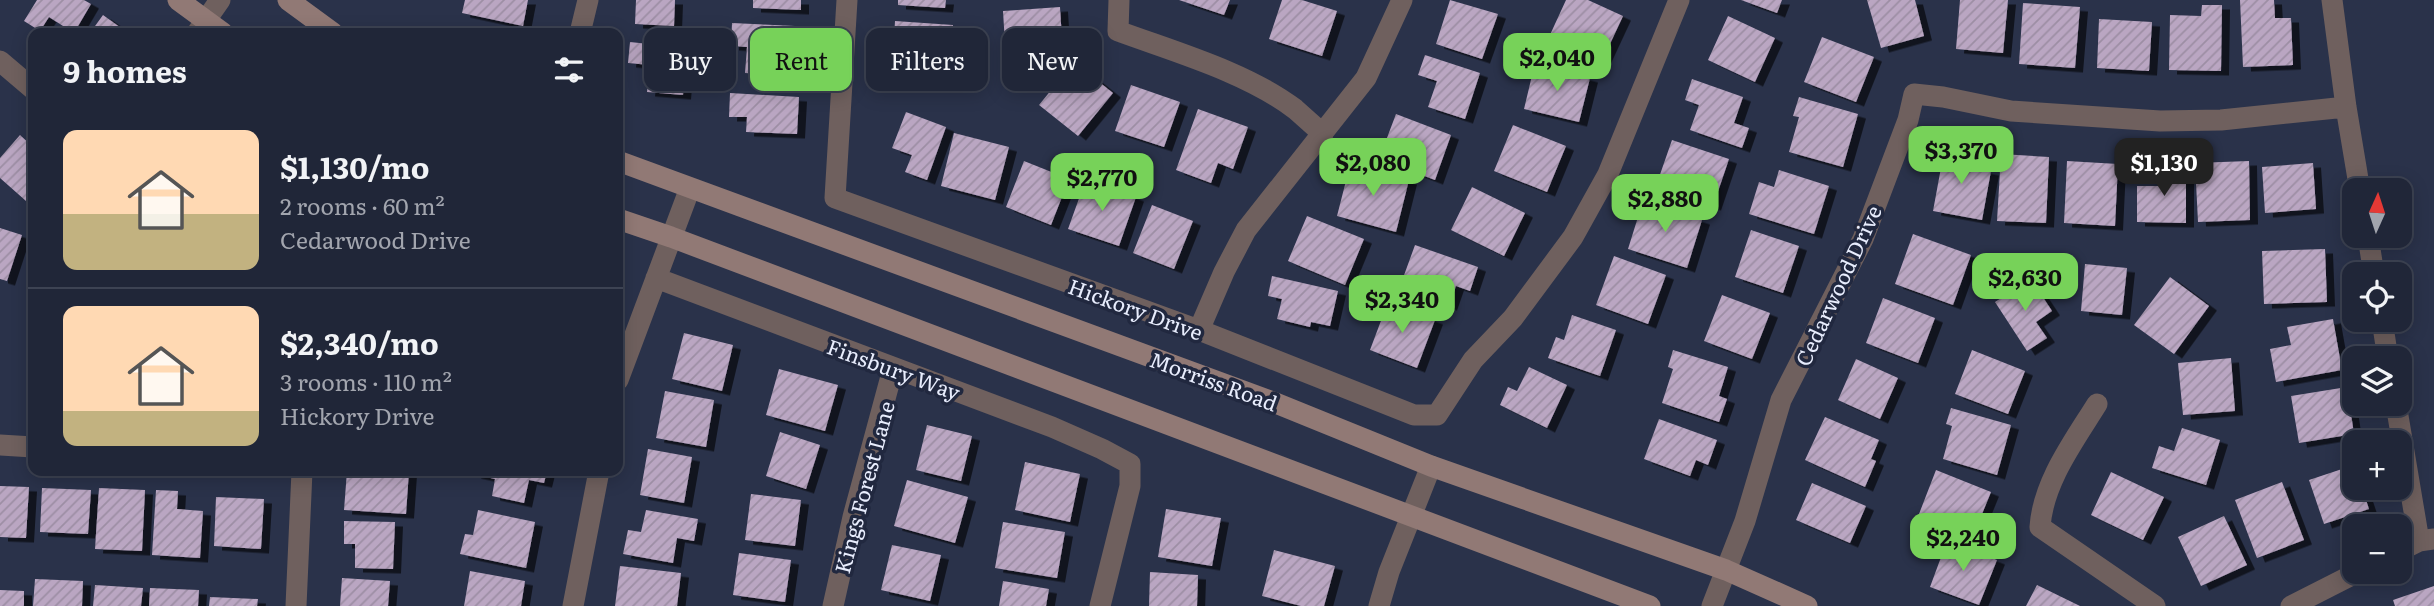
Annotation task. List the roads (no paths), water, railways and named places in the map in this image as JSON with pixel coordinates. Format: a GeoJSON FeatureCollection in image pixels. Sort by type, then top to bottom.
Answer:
{"type":"FeatureCollection","features":[{"type":"Feature","properties":{"kind":"main road"},"geometry":{"type":"LineString","coordinates":[[178,0],[208,28]]}},
{"type":"Feature","properties":{"kind":"main road"},"geometry":{"type":"LineString","coordinates":[[288,0],[325,28]]}},
{"type":"Feature","properties":{"kind":"main road","name":"Morriss Road"},"geometry":{"type":"LineString","coordinates":[[623,163],[1273,402],[1431,466],[1726,570],[1807,606]]}},
{"type":"Feature","properties":{"kind":"main road"},"geometry":{"type":"LineString","coordinates":[[623,221],[1650,606]]}},
{"type":"Feature","properties":{"kind":"street"},"geometry":{"type":"LineString","coordinates":[[209,28],[220,0]]}},
{"type":"Feature","properties":{"kind":"street"},"geometry":{"type":"LineString","coordinates":[[581,28],[588,0]]}},
{"type":"Feature","properties":{"kind":"street","name":"Hickory Drive"},"geometry":{"type":"LineString","coordinates":[[847,0],[835,198],[1199,330],[1414,415],[1437,415],[1473,360],[1513,318],[1573,237],[1608,174],[1679,0]]}},
{"type":"Feature","properties":{"kind":"street"},"geometry":{"type":"LineString","coordinates":[[1119,0],[1118,31],[1261,88],[1294,109],[1323,134]]}},
{"type":"Feature","properties":{"kind":"street"},"geometry":{"type":"LineString","coordinates":[[1199,330],[1246,230],[1366,78],[1402,0]]}},
{"type":"Feature","properties":{"kind":"street"},"geometry":{"type":"LineString","coordinates":[[2332,0],[2358,178]]}},
{"type":"Feature","properties":{"kind":"street"},"geometry":{"type":"LineString","coordinates":[[0,61],[28,85]]}},
{"type":"Feature","properties":{"kind":"street","name":"Cedarwood Drive"},"geometry":{"type":"LineString","coordinates":[[1712,606],[1745,521],[1781,400],[1863,239],[1909,120],[1914,94],[2011,111],[2160,121],[2221,120],[2346,107]]}},
{"type":"Feature","properties":{"kind":"street"},"geometry":{"type":"LineString","coordinates":[[623,367],[691,187]]}},
{"type":"Feature","properties":{"kind":"street","name":"Finsbury Way"},"geometry":{"type":"LineString","coordinates":[[656,278],[1052,428],[1130,464],[1130,486],[1100,606]]}},
{"type":"Feature","properties":{"kind":"street","name":"Kings Forest Lane"},"geometry":{"type":"LineString","coordinates":[[833,606],[853,517],[893,369]]}},
{"type":"Feature","properties":{"kind":"street"},"geometry":{"type":"LineString","coordinates":[[2096,404],[2069,448],[2046,495],[2041,510],[2040,527],[2155,606]]}},
{"type":"Feature","properties":{"kind":"street"},"geometry":{"type":"LineString","coordinates":[[2399,416],[2427,540]]}},
{"type":"Feature","properties":{"kind":"street"},"geometry":{"type":"LineString","coordinates":[[0,445],[28,447]]}},
{"type":"Feature","properties":{"kind":"street"},"geometry":{"type":"LineString","coordinates":[[1379,606],[1389,572],[1431,466]]}},
{"type":"Feature","properties":{"kind":"street"},"geometry":{"type":"LineString","coordinates":[[296,606],[302,476]]}},
{"type":"Feature","properties":{"kind":"street"},"geometry":{"type":"LineString","coordinates":[[573,606],[598,476]]}},
{"type":"Feature","properties":{"kind":"street"},"geometry":{"type":"LineString","coordinates":[[2291,606],[2342,580]]}}]}
